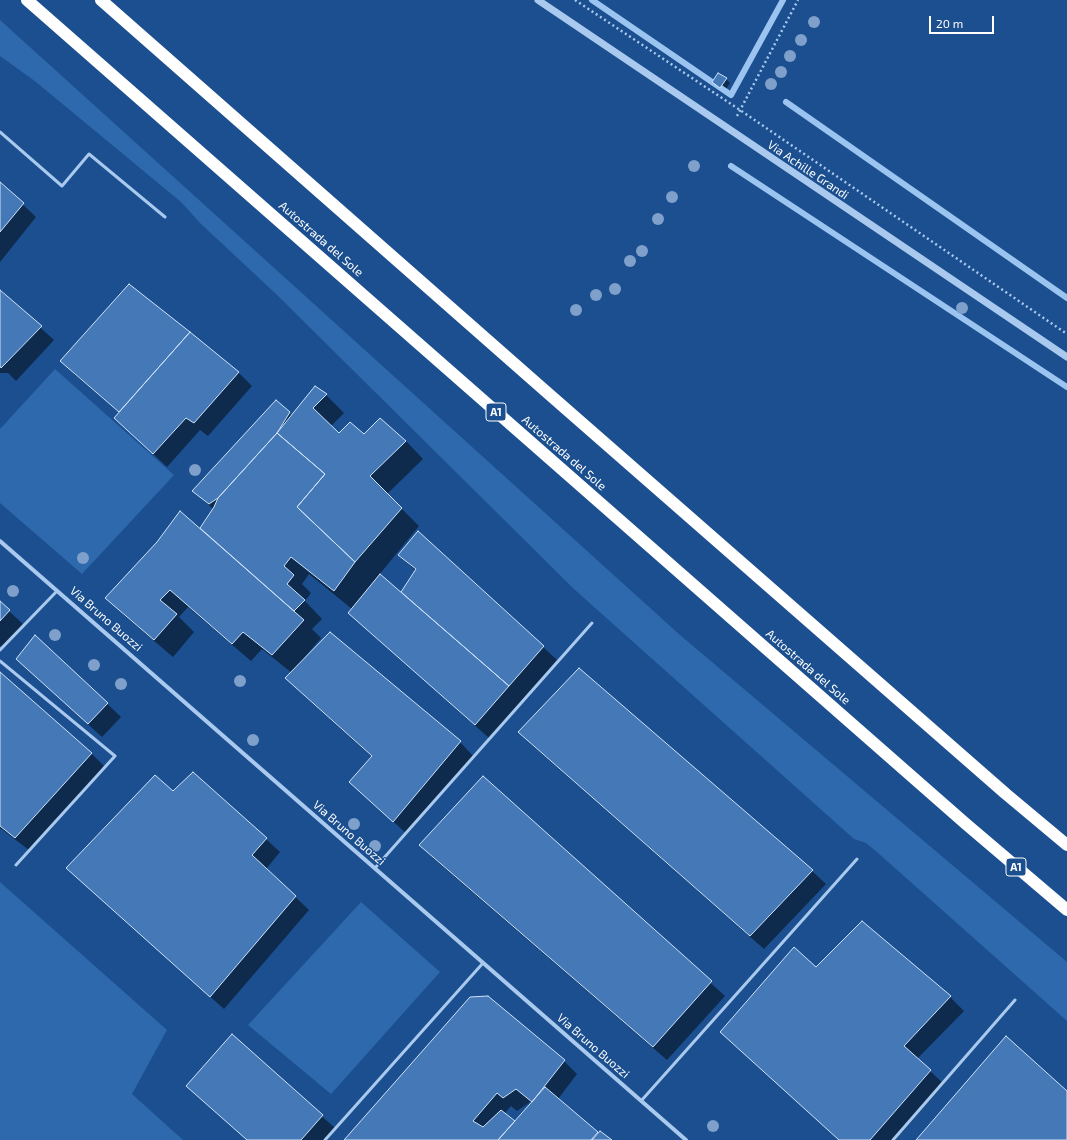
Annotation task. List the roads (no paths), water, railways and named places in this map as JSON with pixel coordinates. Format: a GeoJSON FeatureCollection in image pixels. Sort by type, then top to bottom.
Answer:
{"type":"FeatureCollection","features":[{"type":"Feature","properties":{"kind":"highway","name":"Autostrada del Sole"},"geometry":{"type":"LineString","coordinates":[[27,0],[960,819],[1067,910]]}},
{"type":"Feature","properties":{"kind":"highway"},"geometry":{"type":"LineString","coordinates":[[101,0],[536,383],[1006,794],[1067,845]]}},
{"type":"Feature","properties":{"kind":"street","name":"Via Achille Grandi"},"geometry":{"type":"LineString","coordinates":[[538,0],[1067,357]]}},
{"type":"Feature","properties":{"kind":"street","name":"Via Bruno Buozzi"},"geometry":{"type":"LineString","coordinates":[[0,541],[686,1140]]}},
{"type":"Feature","properties":{"kind":"lane"},"geometry":{"type":"LineString","coordinates":[[0,132],[62,186],[89,154],[165,217]]}},
{"type":"Feature","properties":{"kind":"lane"},"geometry":{"type":"LineString","coordinates":[[0,650],[57,591]]}},
{"type":"Feature","properties":{"kind":"lane"},"geometry":{"type":"LineString","coordinates":[[374,868],[592,623]]}},
{"type":"Feature","properties":{"kind":"lane"},"geometry":{"type":"LineString","coordinates":[[0,661],[115,756],[16,865]]}},
{"type":"Feature","properties":{"kind":"lane"},"geometry":{"type":"LineString","coordinates":[[641,1101],[857,859]]}},
{"type":"Feature","properties":{"kind":"lane"},"geometry":{"type":"LineString","coordinates":[[326,1140],[483,963]]}},
{"type":"Feature","properties":{"kind":"lane"},"geometry":{"type":"LineString","coordinates":[[893,1140],[1015,1000]]}},
{"type":"Feature","properties":{"kind":"waterway"},"geometry":{"type":"LineString","coordinates":[[592,0],[731,95],[783,0]]}},
{"type":"Feature","properties":{"kind":"waterway"},"geometry":{"type":"LineString","coordinates":[[786,102],[1067,298]]}},
{"type":"Feature","properties":{"kind":"waterway"},"geometry":{"type":"LineString","coordinates":[[731,166],[1067,387]]}}]}
